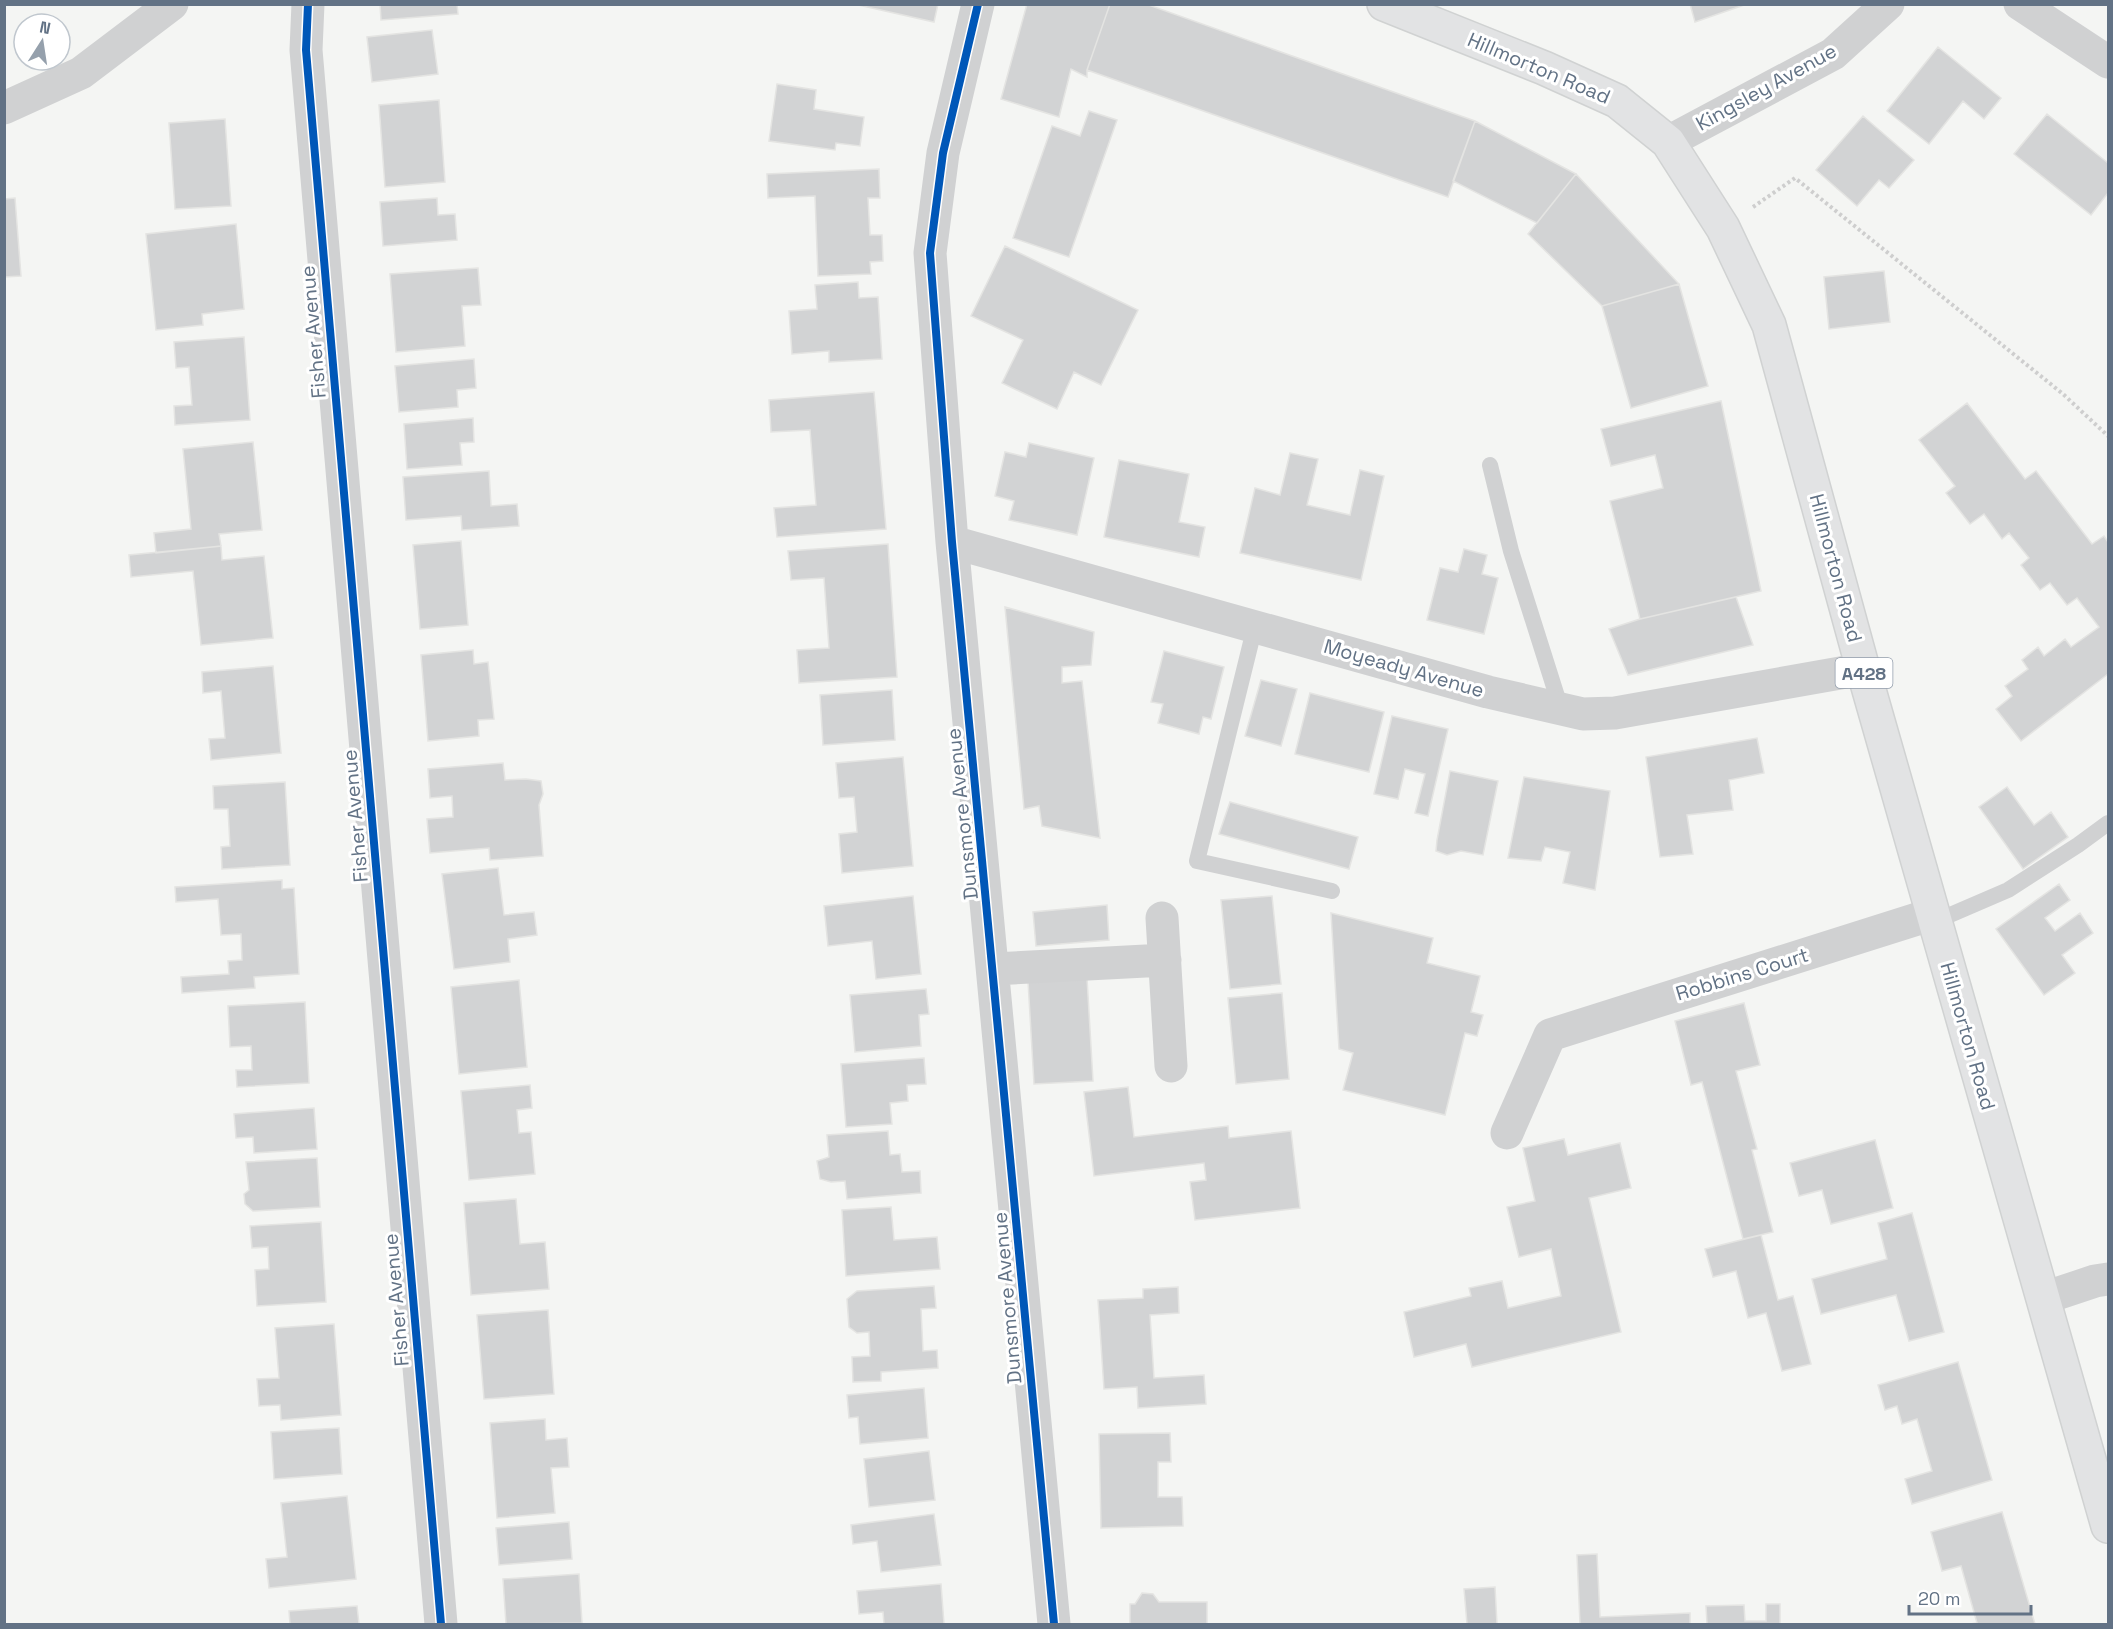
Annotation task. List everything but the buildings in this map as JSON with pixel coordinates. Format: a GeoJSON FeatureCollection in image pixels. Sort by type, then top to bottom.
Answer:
{"type":"FeatureCollection","features":[{"type":"Feature","properties":{"kind":"highway","name":"Hillmorton Road"},"geometry":{"type":"LineString","coordinates":[[1384,4],[1544,68],[1617,101],[1668,142],[1723,228],[1769,325],[1863,669],[2109,1526]]}},
{"type":"Feature","properties":{"kind":"street"},"geometry":{"type":"LineString","coordinates":[[4,108],[81,73],[172,4]]}},
{"type":"Feature","properties":{"kind":"street","name":"Fisher Avenue"},"geometry":{"type":"LineString","coordinates":[[308,4],[306,50],[441,1624]]}},
{"type":"Feature","properties":{"kind":"street","name":"Dunsmore Avenue"},"geometry":{"type":"LineString","coordinates":[[978,4],[943,153],[930,253],[952,542],[1054,1624]]}},
{"type":"Feature","properties":{"kind":"street","name":"Kingsley Avenue"},"geometry":{"type":"LineString","coordinates":[[1668,142],[1833,54],[1888,4]]}},
{"type":"Feature","properties":{"kind":"street"},"geometry":{"type":"LineString","coordinates":[[2020,4],[2109,62]]}},
{"type":"Feature","properties":{"kind":"street","name":"Moyeady Avenue"},"geometry":{"type":"LineString","coordinates":[[952,542],[1488,692],[1583,714],[1615,713],[1863,669]]}},
{"type":"Feature","properties":{"kind":"street"},"geometry":{"type":"LineString","coordinates":[[1162,918],[1171,1066]]}},
{"type":"Feature","properties":{"kind":"street","name":"Robbins Court"},"geometry":{"type":"LineString","coordinates":[[1507,1133],[1550,1035],[1934,918]]}},
{"type":"Feature","properties":{"kind":"street"},"geometry":{"type":"LineString","coordinates":[[993,969],[1165,960]]}},
{"type":"Feature","properties":{"kind":"street"},"geometry":{"type":"LineString","coordinates":[[2044,1298],[2095,1281],[2109,1279]]}},
{"type":"Feature","properties":{"kind":"lane"},"geometry":{"type":"LineString","coordinates":[[1490,465],[1511,551],[1561,709]]}},
{"type":"Feature","properties":{"kind":"lane"},"geometry":{"type":"LineString","coordinates":[[1255,626],[1197,861],[1332,891]]}},
{"type":"Feature","properties":{"kind":"lane"},"geometry":{"type":"LineString","coordinates":[[1934,918],[2007,890],[2079,845],[2109,823]]}},
{"type":"Feature","properties":{"kind":"path"},"geometry":{"type":"LineString","coordinates":[[1723,228],[1795,178],[2063,394],[2109,436]]}},
{"type":"Feature","properties":{"kind":"cycle path"},"geometry":{"type":"LineString","coordinates":[[308,4],[306,50],[441,1624]]}},
{"type":"Feature","properties":{"kind":"cycle path"},"geometry":{"type":"LineString","coordinates":[[978,4],[943,153],[930,253],[952,542],[1054,1624]]}}]}
